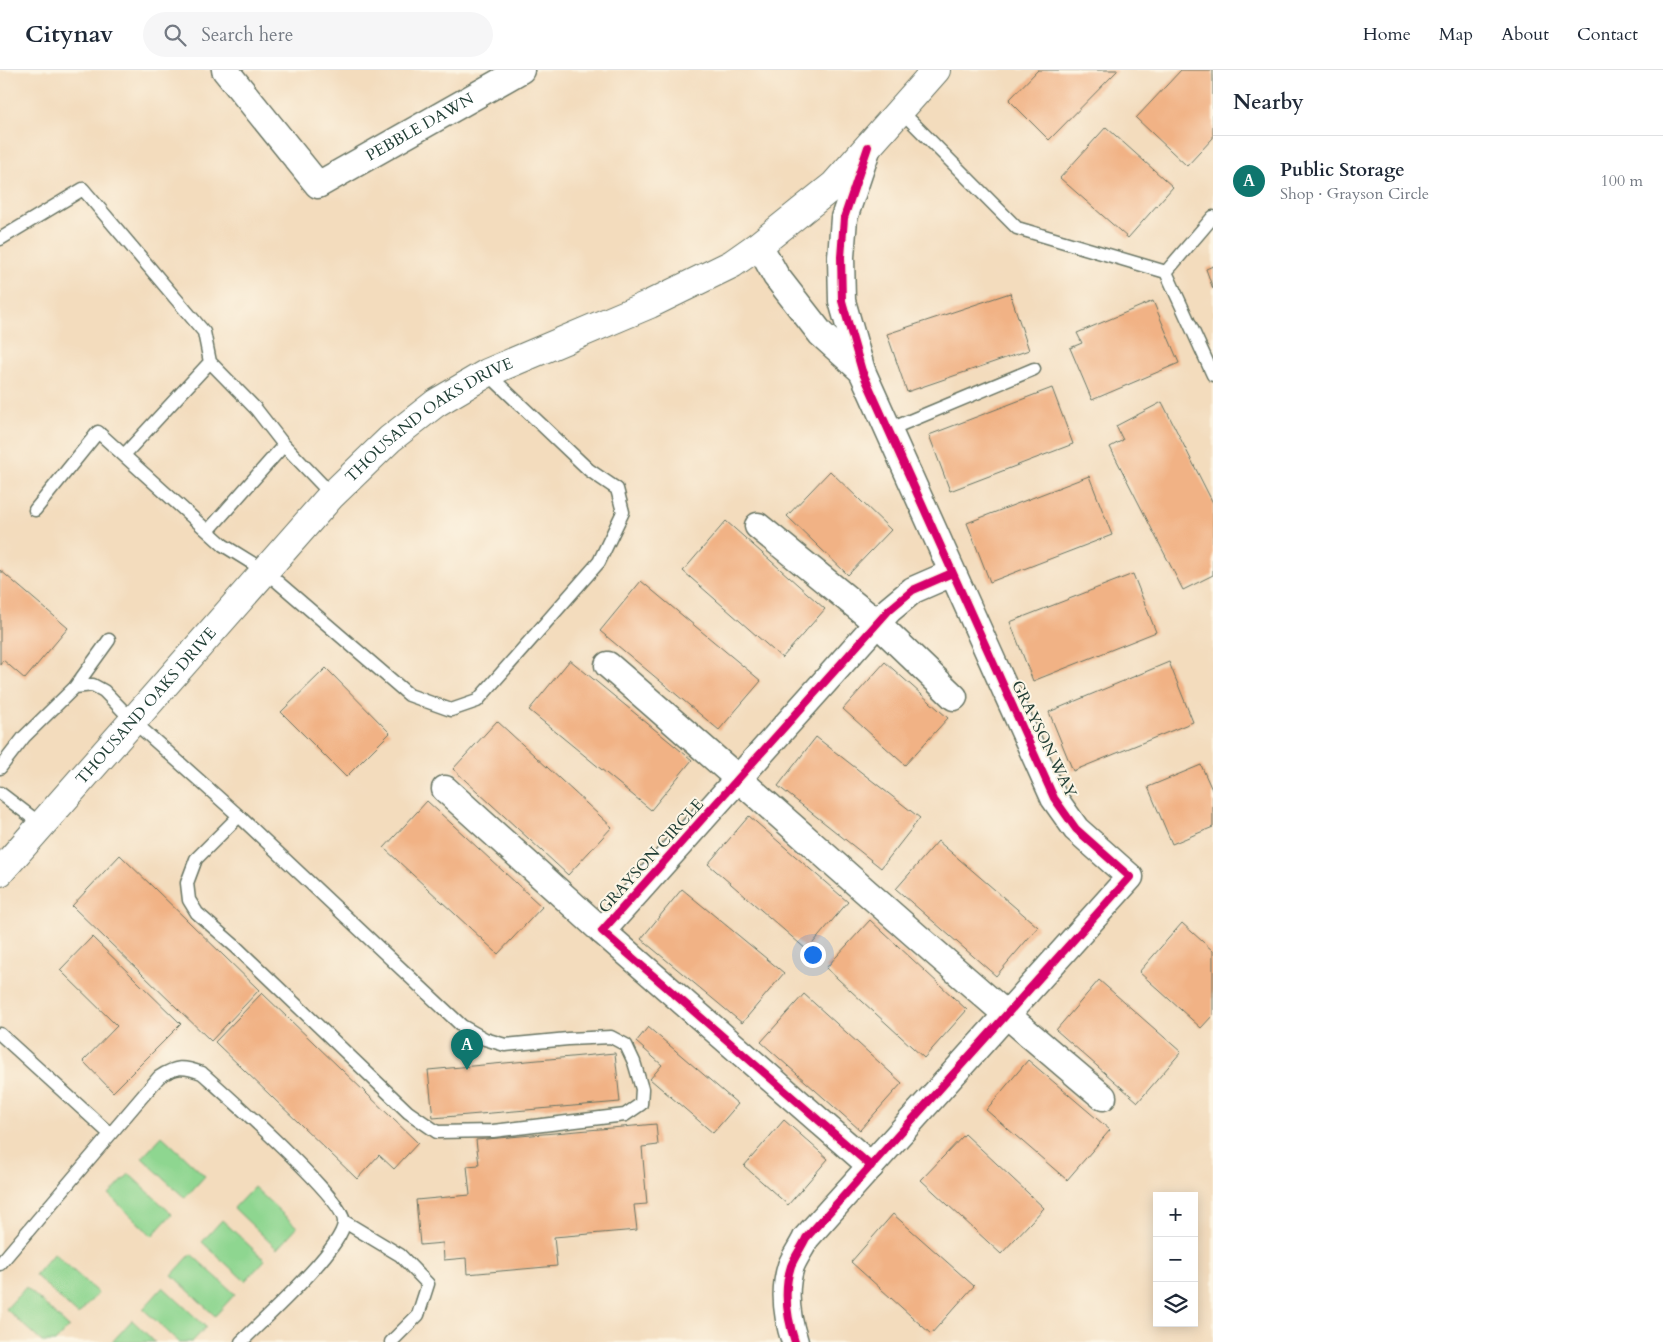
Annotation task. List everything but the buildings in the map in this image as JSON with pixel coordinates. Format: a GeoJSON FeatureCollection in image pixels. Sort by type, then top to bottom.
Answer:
{"type":"FeatureCollection","features":[{"type":"Feature","properties":{"kind":"main road","name":"THOUSAND OAKS DRIVE"},"geometry":{"type":"LineString","coordinates":[[0,872],[332,494],[390,439],[436,403],[487,373],[650,304],[732,264],[759,246],[834,185],[936,70]]}},
{"type":"Feature","properties":{"kind":"street","name":"PEBBLE DAWN"},"geometry":{"type":"LineString","coordinates":[[225,70],[318,185],[521,70]]}},
{"type":"Feature","properties":{"kind":"street","name":"GRAYSON WAY"},"geometry":{"type":"LineString","coordinates":[[795,1342],[789,1322],[787,1296],[792,1266],[806,1238],[1130,876],[1076,829],[1054,798],[862,370],[842,301],[841,257],[844,218],[868,147]]}},
{"type":"Feature","properties":{"kind":"street","name":"GRAYSON WAY"},"geometry":{"type":"LineString","coordinates":[[759,246],[776,276],[821,334],[862,370]]}},
{"type":"Feature","properties":{"kind":"street"},"geometry":{"type":"LineString","coordinates":[[758,526],[877,623],[954,697]]}},
{"type":"Feature","properties":{"kind":"street","name":"GRAYSON CIRCLE"},"geometry":{"type":"LineString","coordinates":[[871,1166],[602,931],[889,610],[913,590],[952,573]]}},
{"type":"Feature","properties":{"kind":"street"},"geometry":{"type":"LineString","coordinates":[[608,665],[739,778],[1006,1015],[1103,1097]]}},
{"type":"Feature","properties":{"kind":"street"},"geometry":{"type":"LineString","coordinates":[[445,789],[602,931]]}},
{"type":"Feature","properties":{"kind":"lane"},"geometry":{"type":"LineString","coordinates":[[900,110],[1017,228],[1166,272],[1213,374]]}},
{"type":"Feature","properties":{"kind":"lane"},"geometry":{"type":"LineString","coordinates":[[0,239],[83,189],[204,332],[210,362],[256,409],[284,445],[332,494]]}},
{"type":"Feature","properties":{"kind":"lane"},"geometry":{"type":"LineString","coordinates":[[1166,272],[1213,217]]}},
{"type":"Feature","properties":{"kind":"lane"},"geometry":{"type":"LineString","coordinates":[[124,455],[210,362]]}},
{"type":"Feature","properties":{"kind":"lane"},"geometry":{"type":"LineString","coordinates":[[888,430],[1034,370]]}},
{"type":"Feature","properties":{"kind":"lane"},"geometry":{"type":"LineString","coordinates":[[35,510],[98,432],[223,545],[265,570],[408,695],[451,710],[477,701],[599,562],[623,512],[617,489],[588,470],[487,373]]}},
{"type":"Feature","properties":{"kind":"lane"},"geometry":{"type":"LineString","coordinates":[[208,531],[284,445]]}},
{"type":"Feature","properties":{"kind":"lane"},"geometry":{"type":"LineString","coordinates":[[0,768],[24,737],[75,687],[109,640]]}},
{"type":"Feature","properties":{"kind":"lane"},"geometry":{"type":"LineString","coordinates":[[75,687],[93,685],[104,691],[133,721],[239,816],[462,1026],[485,1039],[505,1045],[568,1039],[611,1038],[626,1045],[634,1062],[642,1089],[641,1104],[626,1115],[493,1131],[437,1132],[408,1112],[236,947],[197,913],[189,900],[187,883],[196,859],[239,816]]}},
{"type":"Feature","properties":{"kind":"lane"},"geometry":{"type":"LineString","coordinates":[[0,793],[42,825]]}},
{"type":"Feature","properties":{"kind":"lane"},"geometry":{"type":"LineString","coordinates":[[0,1034],[110,1134]]}},
{"type":"Feature","properties":{"kind":"lane"},"geometry":{"type":"LineString","coordinates":[[0,1264],[159,1076],[172,1069],[188,1068],[202,1073],[311,1175],[340,1210],[345,1222],[400,1255],[428,1284],[418,1315],[391,1342]]}},
{"type":"Feature","properties":{"kind":"lane"},"geometry":{"type":"LineString","coordinates":[[241,1342],[309,1274],[339,1237],[345,1222]]}},
{"type":"Feature","properties":{"kind":"green space"},"geometry":{"type":"Polygon","coordinates":[[[162,1136],[205,1176],[185,1198],[142,1158],[162,1136]]]}},
{"type":"Feature","properties":{"kind":"green space"},"geometry":{"type":"Polygon","coordinates":[[[129,1174],[172,1214],[152,1236],[109,1195],[129,1174]]]}},
{"type":"Feature","properties":{"kind":"green space"},"geometry":{"type":"Polygon","coordinates":[[[254,1187],[297,1227],[277,1249],[234,1208],[254,1187]]]}},
{"type":"Feature","properties":{"kind":"green space"},"geometry":{"type":"Polygon","coordinates":[[[222,1220],[265,1260],[245,1281],[202,1242],[222,1220]]]}},
{"type":"Feature","properties":{"kind":"green space"},"geometry":{"type":"Polygon","coordinates":[[[54,1253],[98,1293],[78,1315],[35,1275],[54,1253]]]}},
{"type":"Feature","properties":{"kind":"green space"},"geometry":{"type":"Polygon","coordinates":[[[191,1254],[235,1294],[215,1316],[172,1275],[191,1254]]]}},
{"type":"Feature","properties":{"kind":"green space"},"geometry":{"type":"Polygon","coordinates":[[[26,1287],[69,1327],[55,1342],[42,1342],[6,1309],[26,1287]]]}},
{"type":"Feature","properties":{"kind":"green space"},"geometry":{"type":"Polygon","coordinates":[[[163,1287],[206,1327],[192,1342],[179,1342],[143,1309],[163,1287]]]}},
{"type":"Feature","properties":{"kind":"green space"},"geometry":{"type":"Polygon","coordinates":[[[132,1320],[155,1342],[112,1342],[132,1320]]]}},
{"type":"Feature","properties":{"kind":"cycle path"},"geometry":{"type":"LineString","coordinates":[[795,1342],[788,1314],[787,1285],[791,1266],[806,1238],[1130,877],[1076,829],[1054,798],[862,371],[842,301],[841,257],[844,218],[868,147]]}},
{"type":"Feature","properties":{"kind":"cycle path"},"geometry":{"type":"LineString","coordinates":[[871,1166],[602,931],[889,610],[913,590],[952,573]]}},
{"type":"Feature","properties":{"kind":"place","name":"Public Storage"},"geometry":{"type":"Point","coordinates":[467,1070]}}]}
